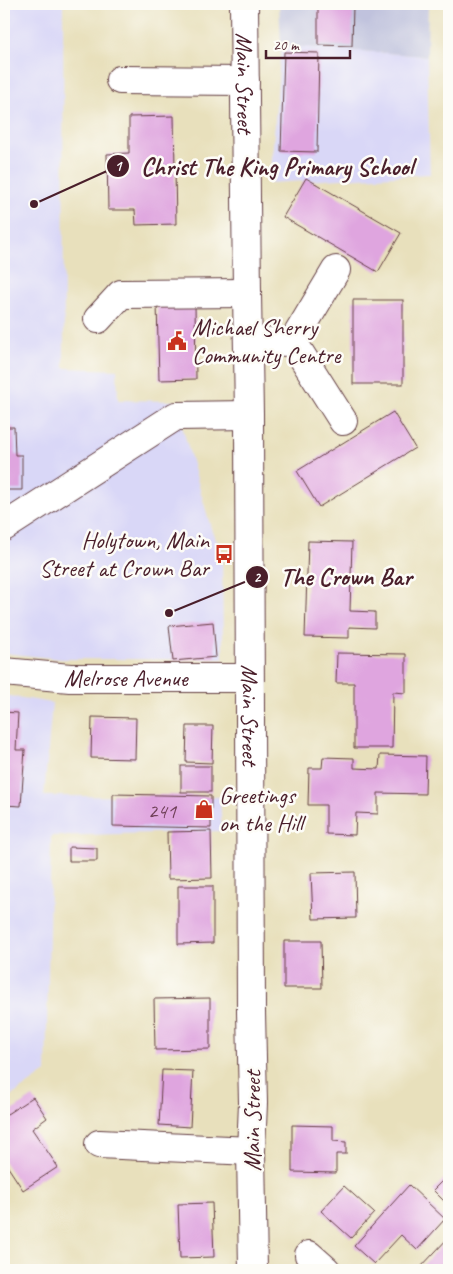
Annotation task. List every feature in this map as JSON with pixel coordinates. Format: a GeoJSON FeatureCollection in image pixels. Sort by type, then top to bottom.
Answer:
{"type":"FeatureCollection","features":[{"type":"Feature","properties":{"kind":"main road","name":"Main Street"},"geometry":{"type":"LineString","coordinates":[[244,4],[250,416],[249,678],[253,1270]]}},
{"type":"Feature","properties":{"kind":"main road"},"geometry":{"type":"LineString","coordinates":[[120,80],[245,80]]}},
{"type":"Feature","properties":{"kind":"main road"},"geometry":{"type":"LineString","coordinates":[[292,342],[336,270]]}},
{"type":"Feature","properties":{"kind":"main road"},"geometry":{"type":"LineString","coordinates":[[98,320],[121,294],[247,293]]}},
{"type":"Feature","properties":{"kind":"main road"},"geometry":{"type":"LineString","coordinates":[[249,341],[292,342]]}},
{"type":"Feature","properties":{"kind":"main road"},"geometry":{"type":"LineString","coordinates":[[292,342],[343,421]]}},
{"type":"Feature","properties":{"kind":"main road"},"geometry":{"type":"LineString","coordinates":[[4,527],[176,416],[250,416]]}},
{"type":"Feature","properties":{"kind":"main road","name":"Melrose Avenue"},"geometry":{"type":"LineString","coordinates":[[4,672],[70,678],[249,678]]}},
{"type":"Feature","properties":{"kind":"main road"},"geometry":{"type":"LineString","coordinates":[[99,1144],[251,1151]]}},
{"type":"Feature","properties":{"kind":"shaded area"},"geometry":{"type":"Polygon","coordinates":[[[4,4],[63,4],[64,368],[117,370],[118,400],[175,401],[212,532],[222,551],[223,659],[61,659],[4,653],[4,4]]]}},
{"type":"Feature","properties":{"kind":"shaded area"},"geometry":{"type":"Polygon","coordinates":[[[279,4],[428,4],[427,56],[281,45],[279,4]]]}},
{"type":"Feature","properties":{"kind":"shaded area"},"geometry":{"type":"Polygon","coordinates":[[[281,45],[427,56],[430,174],[270,183],[281,45]]]}},
{"type":"Feature","properties":{"kind":"shaded area"},"geometry":{"type":"Polygon","coordinates":[[[4,695],[52,703],[44,796],[220,797],[222,831],[51,836],[46,1072],[4,1101],[4,695]]]}},
{"type":"Feature","properties":{"kind":"building"},"geometry":{"type":"Polygon","coordinates":[[[318,6],[353,6],[352,46],[318,45],[318,6]]]}},
{"type":"Feature","properties":{"kind":"building"},"geometry":{"type":"Polygon","coordinates":[[[284,52],[319,53],[317,152],[281,151],[284,52]]]}},
{"type":"Feature","properties":{"kind":"building"},"geometry":{"type":"Polygon","coordinates":[[[174,116],[176,224],[136,225],[135,210],[108,210],[107,154],[129,153],[129,117],[174,116]]]}},
{"type":"Feature","properties":{"kind":"building"},"geometry":{"type":"Polygon","coordinates":[[[306,178],[401,233],[378,272],[283,217],[306,178]]]}},
{"type":"Feature","properties":{"kind":"building"},"geometry":{"type":"Polygon","coordinates":[[[353,300],[403,300],[403,384],[353,384],[353,300]]]}},
{"type":"Feature","properties":{"kind":"building","name":"Michael Sherry Community Centre"},"geometry":{"type":"Polygon","coordinates":[[[195,303],[196,379],[159,380],[157,304],[195,303]]]}},
{"type":"Feature","properties":{"kind":"building"},"geometry":{"type":"Polygon","coordinates":[[[4,403],[7,403],[6,427],[14,427],[15,455],[22,455],[22,490],[4,490],[4,403]]]}},
{"type":"Feature","properties":{"kind":"building"},"geometry":{"type":"Polygon","coordinates":[[[393,412],[415,448],[319,507],[297,471],[393,412]]]}},
{"type":"Feature","properties":{"kind":"building"},"geometry":{"type":"Polygon","coordinates":[[[308,541],[352,542],[350,611],[375,612],[375,628],[349,627],[349,638],[305,637],[308,541]]]}},
{"type":"Feature","properties":{"kind":"building"},"geometry":{"type":"Polygon","coordinates":[[[213,622],[216,657],[173,661],[169,626],[213,622]]]}},
{"type":"Feature","properties":{"kind":"building"},"geometry":{"type":"Polygon","coordinates":[[[337,653],[406,654],[406,693],[393,692],[392,748],[354,748],[354,683],[336,683],[337,653]]]}},
{"type":"Feature","properties":{"kind":"building"},"geometry":{"type":"Polygon","coordinates":[[[4,712],[18,713],[16,750],[25,750],[21,806],[4,805],[4,712]]]}},
{"type":"Feature","properties":{"kind":"building"},"geometry":{"type":"Polygon","coordinates":[[[92,717],[136,718],[135,759],[91,758],[92,717]]]}},
{"type":"Feature","properties":{"kind":"building"},"geometry":{"type":"Polygon","coordinates":[[[187,726],[213,726],[212,763],[186,762],[187,726]]]}},
{"type":"Feature","properties":{"kind":"building"},"geometry":{"type":"Polygon","coordinates":[[[380,755],[426,756],[425,794],[378,793],[378,814],[356,813],[355,835],[326,834],[326,805],[308,805],[309,768],[322,768],[323,757],[354,758],[354,768],[379,769],[380,755]]]}},
{"type":"Feature","properties":{"kind":"building"},"geometry":{"type":"Polygon","coordinates":[[[181,766],[211,766],[211,792],[181,792],[181,766]]]}},
{"type":"Feature","properties":{"kind":"building"},"geometry":{"type":"Polygon","coordinates":[[[113,794],[211,796],[211,828],[113,826],[113,794]]]}},
{"type":"Feature","properties":{"kind":"building"},"geometry":{"type":"Polygon","coordinates":[[[211,831],[212,878],[168,879],[167,832],[211,831]]]}},
{"type":"Feature","properties":{"kind":"building"},"geometry":{"type":"Polygon","coordinates":[[[69,847],[97,848],[97,861],[69,861],[69,847]]]}},
{"type":"Feature","properties":{"kind":"building"},"geometry":{"type":"Polygon","coordinates":[[[355,872],[356,918],[313,919],[311,873],[355,872]]]}},
{"type":"Feature","properties":{"kind":"building"},"geometry":{"type":"Polygon","coordinates":[[[178,886],[213,886],[213,943],[178,944],[178,886]]]}},
{"type":"Feature","properties":{"kind":"building"},"geometry":{"type":"Polygon","coordinates":[[[284,941],[321,941],[322,988],[284,988],[284,941]]]}},
{"type":"Feature","properties":{"kind":"building"},"geometry":{"type":"Polygon","coordinates":[[[210,998],[210,1049],[155,1050],[154,999],[210,998]]]}},
{"type":"Feature","properties":{"kind":"building"},"geometry":{"type":"Polygon","coordinates":[[[162,1070],[193,1071],[190,1127],[159,1125],[162,1070]]]}},
{"type":"Feature","properties":{"kind":"building"},"geometry":{"type":"Polygon","coordinates":[[[33,1097],[47,1118],[32,1129],[58,1167],[23,1190],[4,1161],[4,1116],[33,1097]]]}},
{"type":"Feature","properties":{"kind":"building"},"geometry":{"type":"Polygon","coordinates":[[[292,1125],[333,1126],[333,1141],[346,1142],[346,1154],[336,1154],[336,1173],[292,1172],[292,1125]]]}},
{"type":"Feature","properties":{"kind":"building"},"geometry":{"type":"Polygon","coordinates":[[[449,1174],[449,1206],[433,1190],[449,1174]]]}},
{"type":"Feature","properties":{"kind":"building"},"geometry":{"type":"Polygon","coordinates":[[[409,1185],[445,1219],[417,1250],[401,1235],[374,1264],[354,1246],[409,1185]]]}},
{"type":"Feature","properties":{"kind":"building"},"geometry":{"type":"Polygon","coordinates":[[[344,1186],[374,1213],[351,1238],[321,1211],[344,1186]]]}},
{"type":"Feature","properties":{"kind":"building"},"geometry":{"type":"Polygon","coordinates":[[[212,1203],[214,1257],[180,1258],[178,1204],[212,1203]]]}},
{"type":"Feature","properties":{"kind":"building"},"geometry":{"type":"Polygon","coordinates":[[[449,1237],[449,1270],[423,1270],[420,1268],[449,1237]]]}},
{"type":"Feature","properties":{"kind":"place","name":"Christ The King Primary School"},"geometry":{"type":"Point","coordinates":[34,204]}},
{"type":"Feature","properties":{"kind":"place","name":"Michael Sherry Community Centre"},"geometry":{"type":"Point","coordinates":[177,341]}},
{"type":"Feature","properties":{"kind":"place","name":"Holytown, Main Street at Crown Bar"},"geometry":{"type":"Point","coordinates":[224,554]}},
{"type":"Feature","properties":{"kind":"place","name":"The Crown Bar"},"geometry":{"type":"Point","coordinates":[169,613]}},
{"type":"Feature","properties":{"kind":"place","name":"Greetings on the Hill"},"geometry":{"type":"Point","coordinates":[204,809]}}]}
